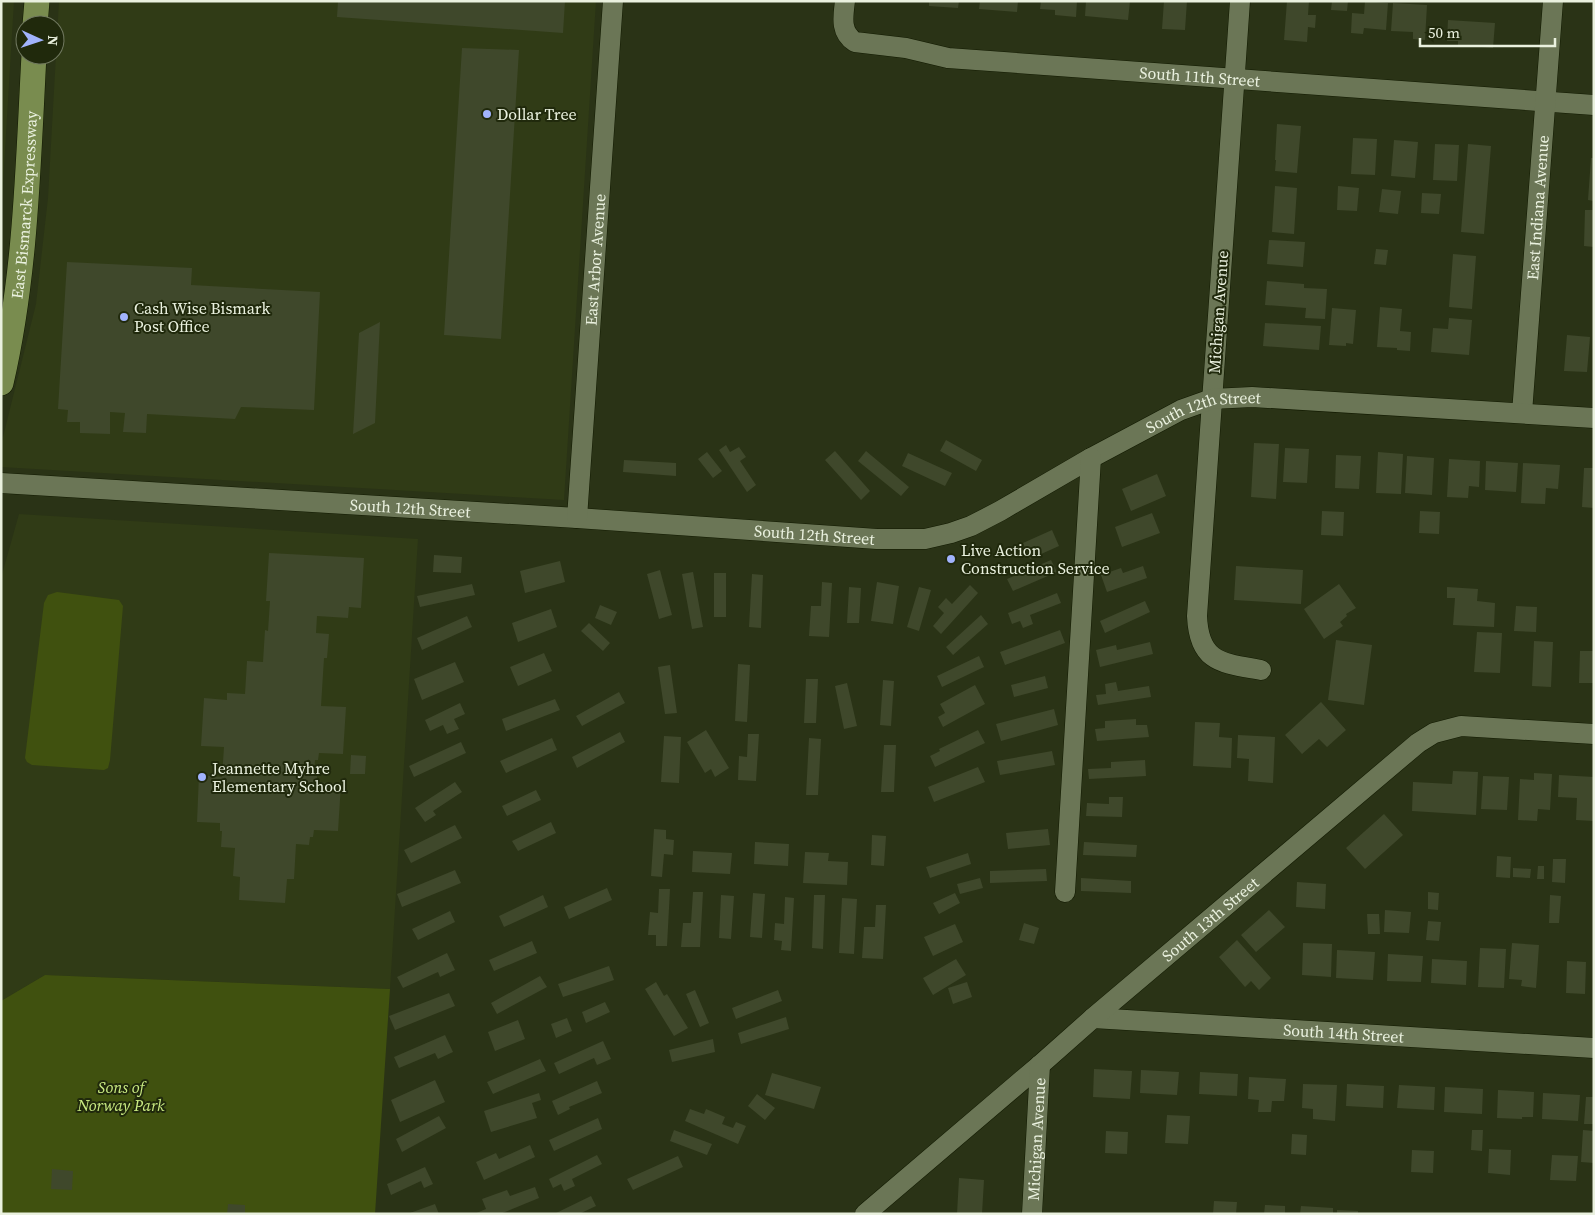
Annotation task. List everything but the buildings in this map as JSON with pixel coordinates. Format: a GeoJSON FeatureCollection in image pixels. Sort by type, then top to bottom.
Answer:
{"type":"FeatureCollection","features":[{"type":"Feature","properties":{"kind":"main road"},"geometry":{"type":"LineString","coordinates":[[36,15],[37,1]]}},
{"type":"Feature","properties":{"kind":"main road","name":"East Bismarck Expressway"},"geometry":{"type":"LineString","coordinates":[[1,383],[12,328],[22,254],[33,65]]}},
{"type":"Feature","properties":{"kind":"street","name":"East Arbor Avenue"},"geometry":{"type":"LineString","coordinates":[[577,518],[613,1]]}},
{"type":"Feature","properties":{"kind":"street","name":"South 11th Street"},"geometry":{"type":"LineString","coordinates":[[844,1],[843,25],[848,38],[861,44],[906,48],[948,58],[1594,104]]}},
{"type":"Feature","properties":{"kind":"street","name":"Michigan Avenue"},"geometry":{"type":"LineString","coordinates":[[1240,1],[1197,630],[1208,654],[1226,663],[1261,670]]}},
{"type":"Feature","properties":{"kind":"street","name":"East Indiana Avenue"},"geometry":{"type":"LineString","coordinates":[[1522,412],[1552,1]]}},
{"type":"Feature","properties":{"kind":"street","name":"South 12th Street"},"geometry":{"type":"LineString","coordinates":[[1,483],[577,518],[877,539],[925,539],[951,533],[986,519],[1091,458],[1181,410],[1212,399],[1252,396],[1594,418]]}},
{"type":"Feature","properties":{"kind":"street"},"geometry":{"type":"LineString","coordinates":[[1065,892],[1091,458]]}},
{"type":"Feature","properties":{"kind":"street","name":"South 13th Street"},"geometry":{"type":"LineString","coordinates":[[865,1214],[1418,743],[1434,733],[1461,726],[1594,734]]}},
{"type":"Feature","properties":{"kind":"street","name":"South 14th Street"},"geometry":{"type":"LineString","coordinates":[[1093,1018],[1594,1048]]}},
{"type":"Feature","properties":{"kind":"street","name":"Michigan Avenue"},"geometry":{"type":"LineString","coordinates":[[1032,1214],[1040,1065]]}},
{"type":"Feature","properties":{"kind":"shaded area"},"geometry":{"type":"Polygon","coordinates":[[[1,1],[14,1],[1,217],[1,1]]]}},
{"type":"Feature","properties":{"kind":"shaded area"},"geometry":{"type":"Polygon","coordinates":[[[59,1],[596,1],[564,500],[1,467],[1,445],[36,304],[48,198],[55,65],[65,65],[65,15],[58,15],[59,1]]]}},
{"type":"Feature","properties":{"kind":"shaded area","name":"Jeannette Myhre Elementary School"},"geometry":{"type":"Polygon","coordinates":[[[19,514],[418,539],[390,989],[45,975],[1,1001],[1,578],[19,514]]]}},
{"type":"Feature","properties":{"kind":"green space"},"geometry":{"type":"Polygon","coordinates":[[[57,592],[119,600],[123,606],[110,760],[108,768],[104,770],[32,765],[25,758],[44,603],[48,595],[57,592]]]}},
{"type":"Feature","properties":{"kind":"green space","name":"Sons of Norway Park"},"geometry":{"type":"Polygon","coordinates":[[[45,975],[390,989],[375,1214],[1,1214],[1,1001],[45,975]]]}},
{"type":"Feature","properties":{"kind":"place","name":"Dollar Tree"},"geometry":{"type":"Point","coordinates":[487,114]}},
{"type":"Feature","properties":{"kind":"place","name":"Cash Wise Bismark Post Office"},"geometry":{"type":"Point","coordinates":[124,317]}},
{"type":"Feature","properties":{"kind":"place","name":"Live Action Construction Service"},"geometry":{"type":"Point","coordinates":[951,559]}},
{"type":"Feature","properties":{"kind":"place","name":"Jeannette Myhre Elementary School"},"geometry":{"type":"Point","coordinates":[202,777]}}]}
